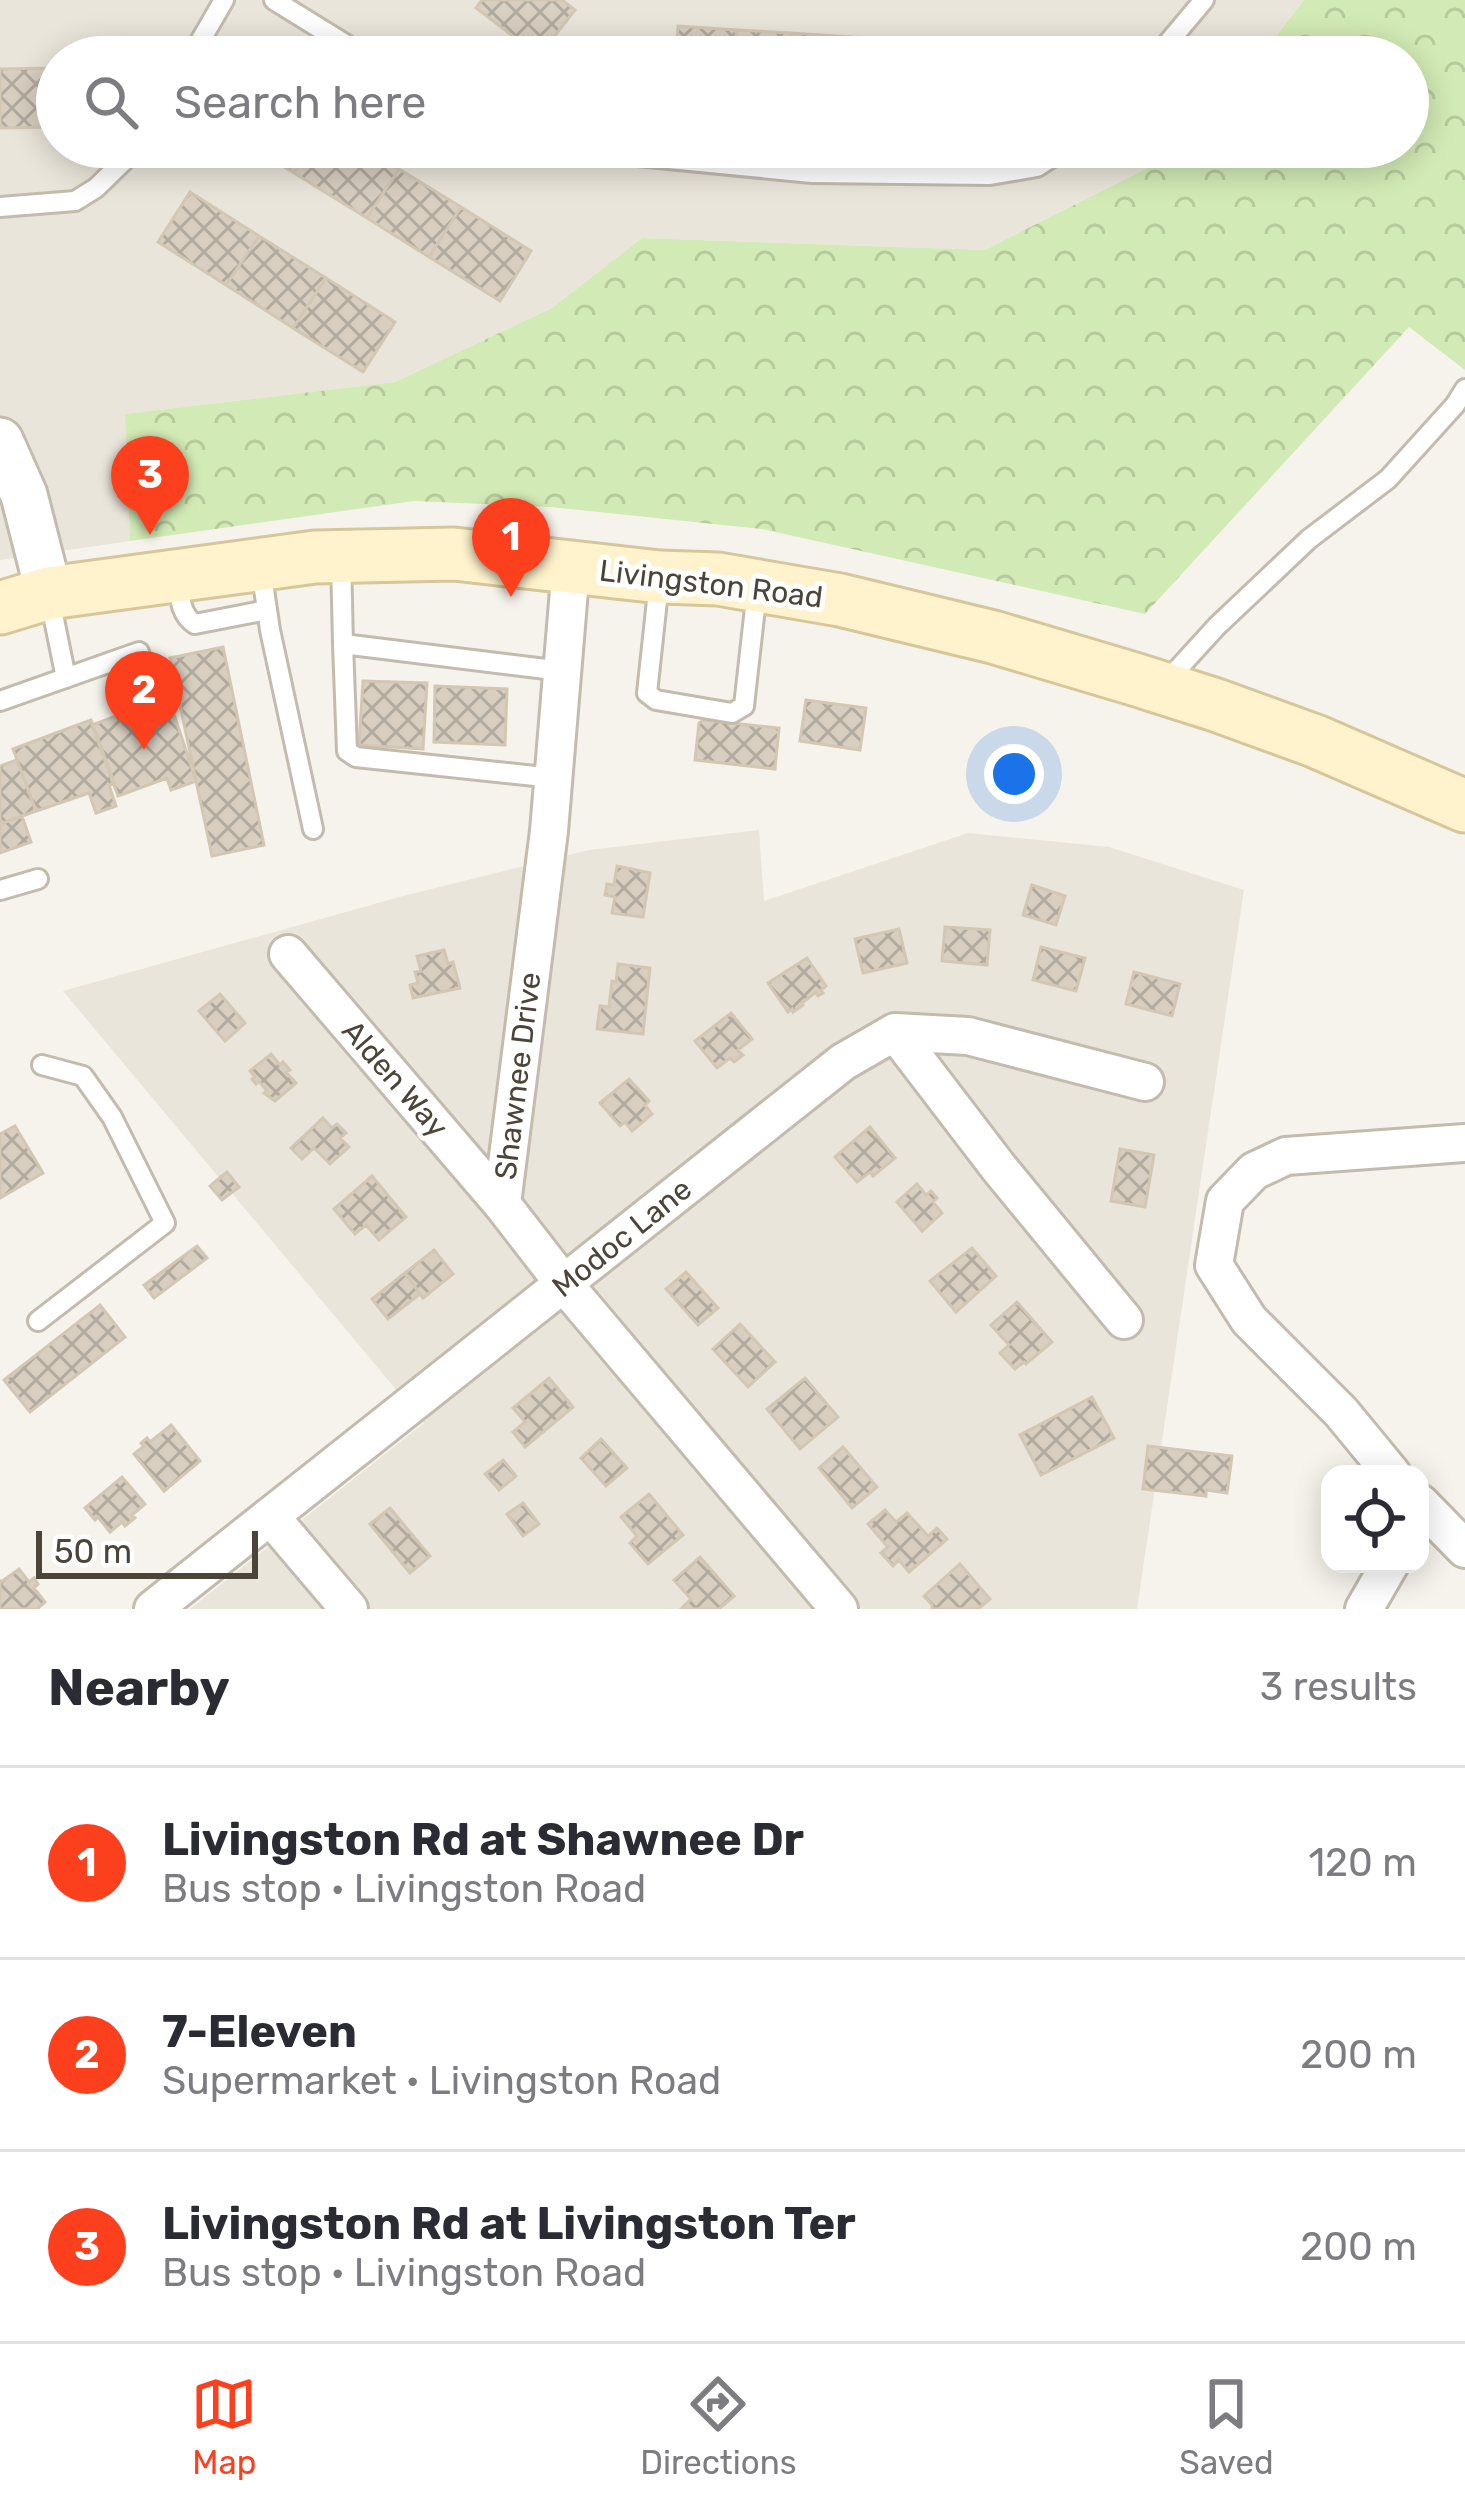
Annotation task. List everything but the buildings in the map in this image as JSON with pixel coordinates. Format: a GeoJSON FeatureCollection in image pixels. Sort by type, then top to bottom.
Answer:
{"type":"FeatureCollection","features":[{"type":"Feature","properties":{"kind":"main road","name":"Livingston Road"},"geometry":{"type":"LineString","coordinates":[[0,608],[49,593],[177,575],[264,587],[341,556],[454,554],[718,579],[840,600],[994,637],[1315,741],[1465,806]]}},
{"type":"Feature","properties":{"kind":"street"},"geometry":{"type":"LineString","coordinates":[[0,441],[24,495],[49,593]]}},
{"type":"Feature","properties":{"kind":"street","name":"Shawnee Drive"},"geometry":{"type":"LineString","coordinates":[[571,566],[554,778],[502,1204],[839,1609]]}},
{"type":"Feature","properties":{"kind":"street","name":"Alden Way"},"geometry":{"type":"LineString","coordinates":[[289,954],[502,1204]]}},
{"type":"Feature","properties":{"kind":"street"},"geometry":{"type":"LineString","coordinates":[[895,1032],[968,1036],[1145,1082]]}},
{"type":"Feature","properties":{"kind":"street"},"geometry":{"type":"LineString","coordinates":[[895,1032],[1124,1320]]}},
{"type":"Feature","properties":{"kind":"street","name":"Modoc Lane"},"geometry":{"type":"LineString","coordinates":[[153,1609],[843,1062],[895,1032]]}},
{"type":"Feature","properties":{"kind":"street"},"geometry":{"type":"LineString","coordinates":[[1385,1465],[1341,1412],[1250,1320],[1214,1265],[1226,1202],[1254,1171],[1286,1156],[1465,1143]]}},
{"type":"Feature","properties":{"kind":"street"},"geometry":{"type":"LineString","coordinates":[[1429,1515],[1465,1549]]}},
{"type":"Feature","properties":{"kind":"street"},"geometry":{"type":"LineString","coordinates":[[270,1516],[349,1609]]}},
{"type":"Feature","properties":{"kind":"street"},"geometry":{"type":"LineString","coordinates":[[1364,1609],[1385,1573]]}},
{"type":"Feature","properties":{"kind":"lane"},"geometry":{"type":"LineString","coordinates":[[203,36],[224,0]]}},
{"type":"Feature","properties":{"kind":"lane"},"geometry":{"type":"LineString","coordinates":[[274,0],[332,36]]}},
{"type":"Feature","properties":{"kind":"lane"},"geometry":{"type":"LineString","coordinates":[[1174,36],[1204,0]]}},
{"type":"Feature","properties":{"kind":"lane"},"geometry":{"type":"LineString","coordinates":[[0,207],[75,201],[116,168]]}},
{"type":"Feature","properties":{"kind":"lane"},"geometry":{"type":"LineString","coordinates":[[761,168],[990,175],[1026,168]]}},
{"type":"Feature","properties":{"kind":"lane"},"geometry":{"type":"LineString","coordinates":[[1161,688],[1217,626],[1309,538],[1388,478],[1465,389]]}},
{"type":"Feature","properties":{"kind":"lane"},"geometry":{"type":"LineString","coordinates":[[341,556],[347,751],[356,757],[554,778]]}},
{"type":"Feature","properties":{"kind":"lane"},"geometry":{"type":"LineString","coordinates":[[660,577],[646,693],[656,700],[732,713],[744,706],[757,588]]}},
{"type":"Feature","properties":{"kind":"lane"},"geometry":{"type":"LineString","coordinates":[[264,587],[313,829]]}},
{"type":"Feature","properties":{"kind":"lane"},"geometry":{"type":"LineString","coordinates":[[49,593],[66,678]]}},
{"type":"Feature","properties":{"kind":"lane"},"geometry":{"type":"LineString","coordinates":[[343,644],[562,670]]}},
{"type":"Feature","properties":{"kind":"lane"},"geometry":{"type":"LineString","coordinates":[[0,701],[139,652]]}},
{"type":"Feature","properties":{"kind":"lane"},"geometry":{"type":"LineString","coordinates":[[0,890],[38,879]]}},
{"type":"Feature","properties":{"kind":"lane"},"geometry":{"type":"LineString","coordinates":[[38,1321],[165,1223],[112,1117],[83,1076],[42,1065]]}},
{"type":"Feature","properties":{"kind":"shaded area"},"geometry":{"type":"Polygon","coordinates":[[[0,0],[1304,0],[1276,36],[36,36],[36,168],[1147,168],[985,250],[642,238],[552,308],[395,382],[126,414],[130,541],[0,560],[0,0]]]}},
{"type":"Feature","properties":{"kind":"shaded area"},"geometry":{"type":"Polygon","coordinates":[[[759,830],[764,901],[968,833],[1109,847],[1244,890],[1137,1609],[190,1609],[424,1423],[63,991],[403,896],[589,850],[759,830]]]}},
{"type":"Feature","properties":{"kind":"green space"},"geometry":{"type":"Polygon","coordinates":[[[1304,0],[1465,0],[1465,370],[1409,327],[1145,614],[762,529],[550,507],[414,501],[130,541],[125,414],[395,382],[552,308],[642,238],[985,250],[1147,168],[1429,168],[1429,36],[1276,36],[1304,0]]]}},
{"type":"Feature","properties":{"kind":"place","name":"Livingston Rd at Livingston Ter"},"geometry":{"type":"Point","coordinates":[150,535]}},
{"type":"Feature","properties":{"kind":"place","name":"Livingston Rd at Shawnee Dr"},"geometry":{"type":"Point","coordinates":[511,597]}},
{"type":"Feature","properties":{"kind":"place","name":"7-Eleven"},"geometry":{"type":"Point","coordinates":[144,750]}}]}
